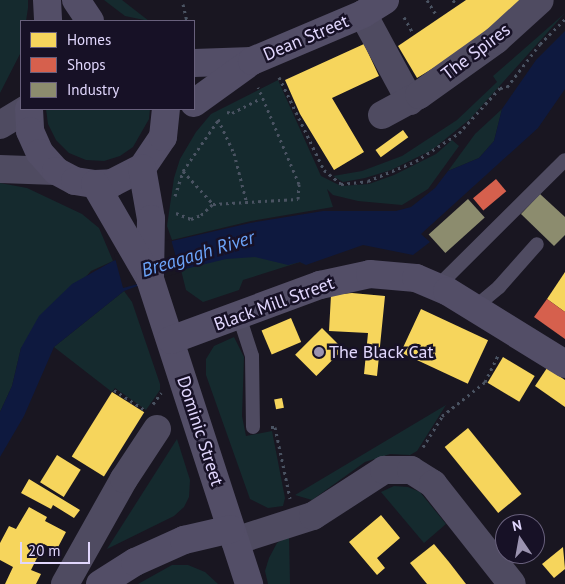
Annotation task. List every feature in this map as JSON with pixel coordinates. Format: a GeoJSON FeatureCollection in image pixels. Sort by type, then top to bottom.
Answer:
{"type":"FeatureCollection","features":[{"type":"Feature","properties":{"kind":"main road"},"geometry":{"type":"LineString","coordinates":[[47,0],[48,20]]}},
{"type":"Feature","properties":{"kind":"main road"},"geometry":{"type":"LineString","coordinates":[[76,0],[89,20]]}},
{"type":"Feature","properties":{"kind":"main road","name":"Dean Street"},"geometry":{"type":"LineString","coordinates":[[204,108],[383,9]]}},
{"type":"Feature","properties":{"kind":"main road","name":"Dean Street"},"geometry":{"type":"LineString","coordinates":[[195,62],[258,77]]}},
{"type":"Feature","properties":{"kind":"main road"},"geometry":{"type":"LineString","coordinates":[[28,110],[30,131],[36,146],[56,171],[74,181],[95,184],[112,183],[142,168],[163,138],[172,112]]}},
{"type":"Feature","properties":{"kind":"main road","name":"Dominic Street"},"geometry":{"type":"LineString","coordinates":[[142,168],[160,221],[153,287]]}},
{"type":"Feature","properties":{"kind":"main road","name":"Dominic Street"},"geometry":{"type":"LineString","coordinates":[[95,184],[153,287],[249,584]]}},
{"type":"Feature","properties":{"kind":"main road","name":"Black Mill Street"},"geometry":{"type":"LineString","coordinates":[[171,340],[320,285],[370,274],[416,278],[437,287],[565,364]]}},
{"type":"Feature","properties":{"kind":"main road"},"geometry":{"type":"LineString","coordinates":[[100,584],[135,562],[184,540],[233,535]]}},
{"type":"Feature","properties":{"kind":"street","name":"The Spires"},"geometry":{"type":"LineString","coordinates":[[382,115],[410,101],[496,40],[540,0]]}},
{"type":"Feature","properties":{"kind":"street"},"geometry":{"type":"LineString","coordinates":[[383,9],[410,101]]}},
{"type":"Feature","properties":{"kind":"street"},"geometry":{"type":"LineString","coordinates":[[0,125],[26,110]]}},
{"type":"Feature","properties":{"kind":"street"},"geometry":{"type":"LineString","coordinates":[[0,170],[56,171]]}},
{"type":"Feature","properties":{"kind":"street"},"geometry":{"type":"LineString","coordinates":[[65,584],[124,479],[151,417]]}},
{"type":"Feature","properties":{"kind":"street"},"geometry":{"type":"LineString","coordinates":[[233,535],[313,516],[384,470],[411,470],[433,484],[512,584]]}},
{"type":"Feature","properties":{"kind":"lane"},"geometry":{"type":"LineString","coordinates":[[437,287],[565,160]]}},
{"type":"Feature","properties":{"kind":"lane"},"geometry":{"type":"LineString","coordinates":[[474,308],[500,287],[537,244]]}},
{"type":"Feature","properties":{"kind":"lane"},"geometry":{"type":"LineString","coordinates":[[238,316],[252,356],[253,427]]}},
{"type":"Feature","properties":{"kind":"path"},"geometry":{"type":"LineString","coordinates":[[428,0],[437,16]]}},
{"type":"Feature","properties":{"kind":"path"},"geometry":{"type":"LineString","coordinates":[[182,4],[187,20]]}},
{"type":"Feature","properties":{"kind":"path"},"geometry":{"type":"LineString","coordinates":[[383,9],[413,33]]}},
{"type":"Feature","properties":{"kind":"path"},"geometry":{"type":"LineString","coordinates":[[272,79],[287,71]]}},
{"type":"Feature","properties":{"kind":"path"},"geometry":{"type":"LineString","coordinates":[[249,91],[258,77]]}},
{"type":"Feature","properties":{"kind":"path"},"geometry":{"type":"LineString","coordinates":[[174,212],[191,218],[201,215],[213,204],[246,200],[298,199],[299,184],[260,99],[258,77]]}},
{"type":"Feature","properties":{"kind":"path"},"geometry":{"type":"LineString","coordinates":[[174,212],[174,193],[183,171],[218,119],[228,111],[232,113],[260,99]]}},
{"type":"Feature","properties":{"kind":"path"},"geometry":{"type":"LineString","coordinates":[[204,108],[218,119],[234,153],[246,200]]}},
{"type":"Feature","properties":{"kind":"path"},"geometry":{"type":"LineString","coordinates":[[183,171],[213,204]]}},
{"type":"Feature","properties":{"kind":"path"},"geometry":{"type":"LineString","coordinates":[[160,221],[174,212]]}},
{"type":"Feature","properties":{"kind":"path"},"geometry":{"type":"LineString","coordinates":[[442,416],[485,382],[510,331]]}},
{"type":"Feature","properties":{"kind":"path"},"geometry":{"type":"LineString","coordinates":[[114,390],[151,417],[160,393]]}},
{"type":"Feature","properties":{"kind":"path"},"geometry":{"type":"LineString","coordinates":[[253,427],[275,427],[291,507]]}},
{"type":"Feature","properties":{"kind":"green space"},"geometry":{"type":"Polygon","coordinates":[[[0,0],[28,0],[26,20],[20,20],[20,54],[0,93],[0,0]]]}},
{"type":"Feature","properties":{"kind":"green space"},"geometry":{"type":"Polygon","coordinates":[[[104,0],[122,0],[148,20],[125,16],[104,0]]]}},
{"type":"Feature","properties":{"kind":"green space"},"geometry":{"type":"Polygon","coordinates":[[[565,13],[470,119],[432,150],[391,170],[365,178],[343,182],[333,176],[362,171],[402,156],[457,120],[497,82],[493,76],[565,13]]]}},
{"type":"Feature","properties":{"kind":"green space"},"geometry":{"type":"Polygon","coordinates":[[[278,80],[321,176],[341,186],[369,184],[394,175],[436,154],[452,140],[459,146],[428,189],[402,205],[358,201],[333,195],[327,189],[333,207],[251,221],[172,240],[167,226],[174,178],[180,159],[196,132],[211,114],[278,80]]]}},
{"type":"Feature","properties":{"kind":"green space"},"geometry":{"type":"Polygon","coordinates":[[[502,109],[494,141],[479,158],[448,171],[475,134],[502,109]]]}},
{"type":"Feature","properties":{"kind":"green space"},"geometry":{"type":"Polygon","coordinates":[[[46,110],[150,110],[149,119],[133,147],[120,156],[104,161],[86,160],[69,153],[56,140],[48,124],[46,110]]]}},
{"type":"Feature","properties":{"kind":"green space"},"geometry":{"type":"Polygon","coordinates":[[[0,183],[27,188],[82,214],[99,228],[113,261],[91,271],[21,348],[12,386],[0,412],[0,183]]]}},
{"type":"Feature","properties":{"kind":"green space"},"geometry":{"type":"Polygon","coordinates":[[[265,237],[306,265],[300,262],[243,280],[239,290],[203,302],[186,290],[181,270],[265,237]]]}},
{"type":"Feature","properties":{"kind":"green space"},"geometry":{"type":"Polygon","coordinates":[[[124,291],[132,302],[160,384],[160,390],[146,410],[115,388],[112,392],[54,347],[124,291]]]}},
{"type":"Feature","properties":{"kind":"green space"},"geometry":{"type":"Polygon","coordinates":[[[234,337],[244,357],[242,416],[246,436],[272,431],[285,498],[283,506],[268,508],[250,499],[206,375],[206,359],[214,346],[234,337]]]}},
{"type":"Feature","properties":{"kind":"green space"},"geometry":{"type":"Polygon","coordinates":[[[446,405],[417,451],[410,455],[390,454],[365,462],[312,500],[295,495],[446,405]]]}},
{"type":"Feature","properties":{"kind":"green space"},"geometry":{"type":"Polygon","coordinates":[[[177,439],[190,480],[189,497],[184,507],[174,516],[107,549],[177,439]]]}},
{"type":"Feature","properties":{"kind":"green space"},"geometry":{"type":"Polygon","coordinates":[[[394,486],[408,487],[420,492],[446,524],[424,543],[381,492],[394,486]]]}},
{"type":"Feature","properties":{"kind":"green space"},"geometry":{"type":"Polygon","coordinates":[[[289,536],[290,584],[268,584],[265,571],[269,558],[277,543],[289,536]]]}},
{"type":"Feature","properties":{"kind":"green space"},"geometry":{"type":"Polygon","coordinates":[[[172,565],[188,565],[205,572],[218,584],[138,584],[172,565]]]}},
{"type":"Feature","properties":{"kind":"water","name":"Breagagh River"},"geometry":{"type":"Polygon","coordinates":[[[565,31],[565,89],[538,128],[421,234],[430,242],[413,255],[363,245],[306,265],[300,262],[288,265],[255,257],[226,259],[181,270],[124,291],[54,347],[24,416],[0,457],[0,412],[12,386],[21,348],[39,316],[72,284],[113,261],[172,241],[250,223],[323,211],[396,211],[411,207],[435,188],[448,171],[479,158],[494,141],[502,109],[536,60],[565,31]]]}},
{"type":"Feature","properties":{"kind":"pier"},"geometry":{"type":"Polygon","coordinates":[[[171,239],[180,273],[123,288],[114,254],[171,239]]]}},
{"type":"Feature","properties":{"kind":"building: Homes"},"geometry":{"type":"Polygon","coordinates":[[[466,0],[526,0],[465,49],[417,78],[398,46],[466,0]]]}},
{"type":"Feature","properties":{"kind":"building: Homes"},"geometry":{"type":"Polygon","coordinates":[[[364,44],[379,76],[332,98],[364,152],[334,170],[300,114],[285,80],[364,44]]]}},
{"type":"Feature","properties":{"kind":"building: Homes"},"geometry":{"type":"Polygon","coordinates":[[[403,130],[408,137],[381,157],[375,150],[403,130]]]}},
{"type":"Feature","properties":{"kind":"building: Homes"},"geometry":{"type":"Polygon","coordinates":[[[565,272],[565,312],[547,299],[565,272]]]}},
{"type":"Feature","properties":{"kind":"building: Homes"},"geometry":{"type":"Polygon","coordinates":[[[352,293],[385,296],[377,376],[364,374],[368,333],[329,331],[331,295],[352,293]]]}},
{"type":"Feature","properties":{"kind":"building: Homes"},"geometry":{"type":"Polygon","coordinates":[[[421,309],[488,340],[468,384],[401,353],[421,309]]]}},
{"type":"Feature","properties":{"kind":"building: Homes"},"geometry":{"type":"Polygon","coordinates":[[[291,318],[301,342],[272,354],[262,331],[291,318]]]}},
{"type":"Feature","properties":{"kind":"building: Homes","name":"The Black Cat"},"geometry":{"type":"Polygon","coordinates":[[[322,328],[343,349],[316,376],[295,355],[322,328]]]}},
{"type":"Feature","properties":{"kind":"building: Homes"},"geometry":{"type":"Polygon","coordinates":[[[503,357],[535,376],[519,402],[488,383],[503,357]]]}},
{"type":"Feature","properties":{"kind":"building: Homes"},"geometry":{"type":"Polygon","coordinates":[[[547,368],[565,380],[565,407],[535,386],[547,368]]]}},
{"type":"Feature","properties":{"kind":"building: Homes"},"geometry":{"type":"Polygon","coordinates":[[[112,392],[144,412],[104,477],[72,456],[112,392]]]}},
{"type":"Feature","properties":{"kind":"building: Homes"},"geometry":{"type":"Polygon","coordinates":[[[282,398],[284,408],[276,409],[274,400],[282,398]]]}},
{"type":"Feature","properties":{"kind":"building: Homes"},"geometry":{"type":"Polygon","coordinates":[[[468,428],[521,494],[498,513],[445,447],[468,428]]]}},
{"type":"Feature","properties":{"kind":"building: Homes"},"geometry":{"type":"Polygon","coordinates":[[[57,455],[81,470],[64,497],[40,482],[57,455]]]}},
{"type":"Feature","properties":{"kind":"building: Homes"},"geometry":{"type":"Polygon","coordinates":[[[29,479],[80,510],[74,518],[53,505],[51,509],[21,493],[29,479]]]}},
{"type":"Feature","properties":{"kind":"building: Homes"},"geometry":{"type":"Polygon","coordinates":[[[29,507],[47,517],[45,521],[66,532],[56,551],[44,544],[31,570],[41,574],[36,584],[5,584],[13,567],[0,560],[0,543],[9,526],[16,529],[29,507]]]}},
{"type":"Feature","properties":{"kind":"building: Homes"},"geometry":{"type":"Polygon","coordinates":[[[381,515],[400,538],[377,558],[385,568],[377,575],[349,542],[381,515]]]}},
{"type":"Feature","properties":{"kind":"building: Homes"},"geometry":{"type":"Polygon","coordinates":[[[434,544],[466,584],[427,584],[410,563],[434,544]]]}},
{"type":"Feature","properties":{"kind":"building: Homes"},"geometry":{"type":"Polygon","coordinates":[[[563,547],[565,569],[554,578],[542,564],[545,564],[545,562],[563,547]]]}},
{"type":"Feature","properties":{"kind":"building: Shops"},"geometry":{"type":"Polygon","coordinates":[[[496,179],[506,191],[483,211],[473,198],[496,179]]]}},
{"type":"Feature","properties":{"kind":"building: Shops"},"geometry":{"type":"Polygon","coordinates":[[[547,299],[565,312],[565,339],[534,317],[547,299]]]}},
{"type":"Feature","properties":{"kind":"building: Industry"},"geometry":{"type":"Polygon","coordinates":[[[540,194],[565,217],[565,235],[554,246],[521,214],[540,194]]]}},
{"type":"Feature","properties":{"kind":"building: Industry"},"geometry":{"type":"Polygon","coordinates":[[[468,199],[485,218],[445,253],[429,234],[468,199]]]}},
{"type":"Feature","properties":{"kind":"place","name":"The Black Cat"},"geometry":{"type":"Point","coordinates":[319,352]}}]}
